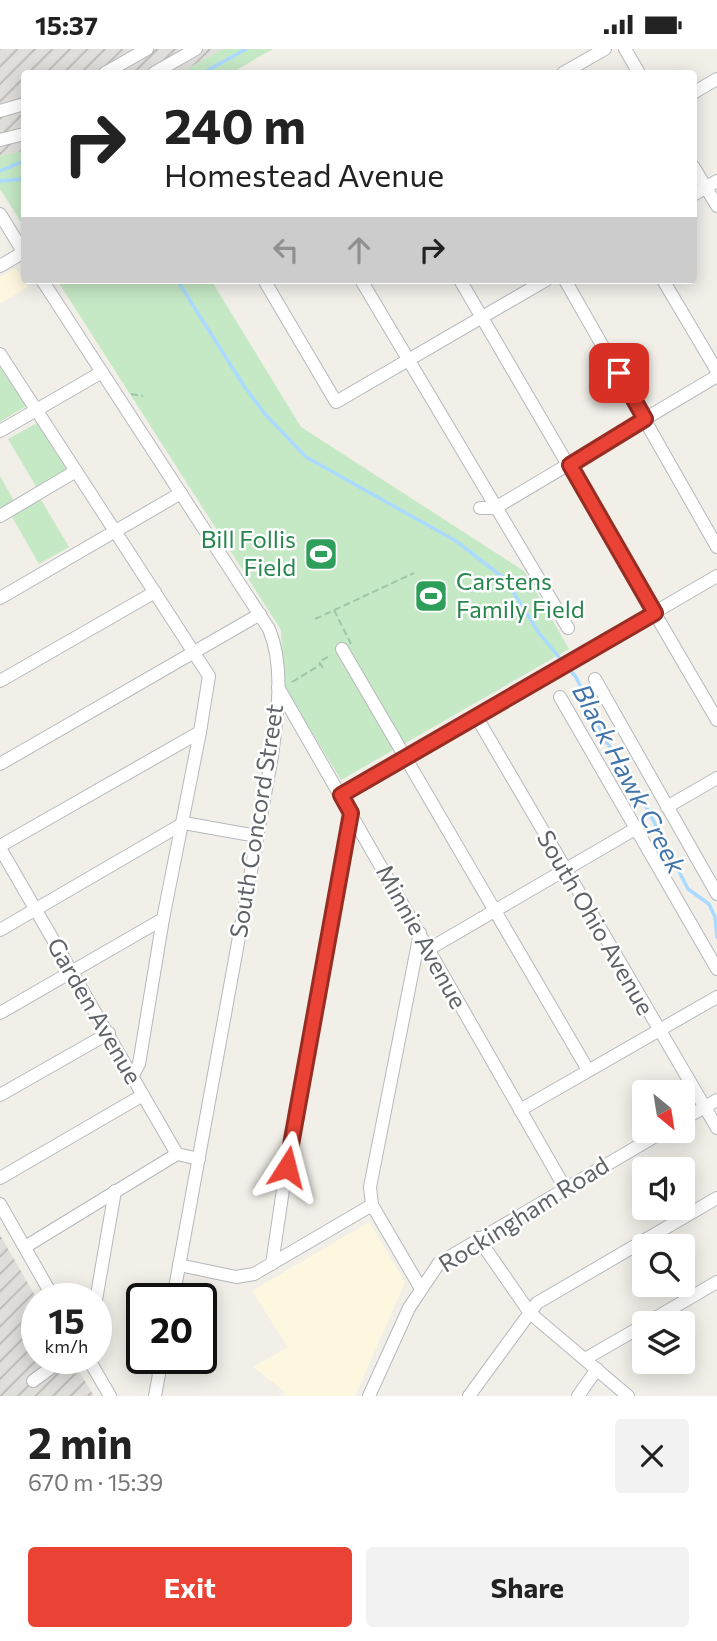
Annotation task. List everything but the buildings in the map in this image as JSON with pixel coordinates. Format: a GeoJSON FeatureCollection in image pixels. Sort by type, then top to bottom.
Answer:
{"type":"FeatureCollection","features":[{"type":"Feature","properties":{"kind":"street"},"geometry":{"type":"LineString","coordinates":[[110,70],[147,49]]}},
{"type":"Feature","properties":{"kind":"street"},"geometry":{"type":"LineString","coordinates":[[159,70],[196,49]]}},
{"type":"Feature","properties":{"kind":"street"},"geometry":{"type":"LineString","coordinates":[[568,70],[605,49]]}},
{"type":"Feature","properties":{"kind":"street"},"geometry":{"type":"LineString","coordinates":[[625,49],[637,70]]}},
{"type":"Feature","properties":{"kind":"street"},"geometry":{"type":"LineString","coordinates":[[697,91],[717,79]]}},
{"type":"Feature","properties":{"kind":"street"},"geometry":{"type":"LineString","coordinates":[[0,111],[21,105]]}},
{"type":"Feature","properties":{"kind":"street"},"geometry":{"type":"LineString","coordinates":[[0,140],[21,135]]}},
{"type":"Feature","properties":{"kind":"street"},"geometry":{"type":"LineString","coordinates":[[697,170],[711,184],[717,207]]}},
{"type":"Feature","properties":{"kind":"street"},"geometry":{"type":"LineString","coordinates":[[0,214],[21,247]]}},
{"type":"Feature","properties":{"kind":"street"},"geometry":{"type":"LineString","coordinates":[[0,266],[21,254]]}},
{"type":"Feature","properties":{"kind":"street","name":"South Concord Street"},"geometry":{"type":"LineString","coordinates":[[45,284],[260,614],[275,646],[282,685],[200,1159],[176,1283]]}},
{"type":"Feature","properties":{"kind":"street"},"geometry":{"type":"LineString","coordinates":[[266,284],[336,401],[539,284]]}},
{"type":"Feature","properties":{"kind":"street"},"geometry":{"type":"LineString","coordinates":[[363,284],[568,628]]}},
{"type":"Feature","properties":{"kind":"street"},"geometry":{"type":"LineString","coordinates":[[462,284],[717,720]]}},
{"type":"Feature","properties":{"kind":"street"},"geometry":{"type":"LineString","coordinates":[[567,284],[717,547]]}},
{"type":"Feature","properties":{"kind":"street"},"geometry":{"type":"LineString","coordinates":[[480,507],[495,508],[570,465],[717,373],[665,284]]}},
{"type":"Feature","properties":{"kind":"street"},"geometry":{"type":"LineString","coordinates":[[0,354],[209,676],[184,823],[163,919],[139,1064],[132,1077]]}},
{"type":"Feature","properties":{"kind":"street"},"geometry":{"type":"LineString","coordinates":[[0,431],[102,372]]}},
{"type":"Feature","properties":{"kind":"street"},"geometry":{"type":"LineString","coordinates":[[0,516],[76,471]]}},
{"type":"Feature","properties":{"kind":"street"},"geometry":{"type":"LineString","coordinates":[[0,598],[181,493]]}},
{"type":"Feature","properties":{"kind":"street"},"geometry":{"type":"LineString","coordinates":[[341,795],[717,576]]}},
{"type":"Feature","properties":{"kind":"street"},"geometry":{"type":"LineString","coordinates":[[0,681],[155,591]]}},
{"type":"Feature","properties":{"kind":"street"},"geometry":{"type":"LineString","coordinates":[[0,764],[260,614]]}},
{"type":"Feature","properties":{"kind":"street"},"geometry":{"type":"LineString","coordinates":[[342,649],[588,1070]]}},
{"type":"Feature","properties":{"kind":"street"},"geometry":{"type":"LineString","coordinates":[[595,679],[717,894]]}},
{"type":"Feature","properties":{"kind":"street","name":"Minnie Avenue"},"geometry":{"type":"LineString","coordinates":[[282,685],[351,813],[565,1188]]}},
{"type":"Feature","properties":{"kind":"street"},"geometry":{"type":"LineString","coordinates":[[560,697],[717,969]]}},
{"type":"Feature","properties":{"kind":"street","name":"South Ohio Avenue"},"geometry":{"type":"LineString","coordinates":[[476,716],[657,1031],[711,1103],[717,1128]]}},
{"type":"Feature","properties":{"kind":"street"},"geometry":{"type":"LineString","coordinates":[[0,847],[200,732]]}},
{"type":"Feature","properties":{"kind":"street"},"geometry":{"type":"LineString","coordinates":[[667,807],[717,778]]}},
{"type":"Feature","properties":{"kind":"street"},"geometry":{"type":"LineString","coordinates":[[272,1264],[290,1142],[351,813]]}},
{"type":"Feature","properties":{"kind":"street"},"geometry":{"type":"LineString","coordinates":[[0,930],[184,823],[257,836]]}},
{"type":"Feature","properties":{"kind":"street"},"geometry":{"type":"LineString","coordinates":[[429,949],[635,829]]}},
{"type":"Feature","properties":{"kind":"street","name":"Garden Avenue"},"geometry":{"type":"LineString","coordinates":[[0,847],[177,1154]]}},
{"type":"Feature","properties":{"kind":"street"},"geometry":{"type":"LineString","coordinates":[[0,1013],[163,919]]}},
{"type":"Feature","properties":{"kind":"street"},"geometry":{"type":"LineString","coordinates":[[420,933],[370,1187],[372,1205],[420,1287]]}},
{"type":"Feature","properties":{"kind":"street"},"geometry":{"type":"LineString","coordinates":[[520,1110],[717,997]]}},
{"type":"Feature","properties":{"kind":"street"},"geometry":{"type":"LineString","coordinates":[[0,1095],[108,1033]]}},
{"type":"Feature","properties":{"kind":"street"},"geometry":{"type":"LineString","coordinates":[[0,1178],[143,1095]]}},
{"type":"Feature","properties":{"kind":"street"},"geometry":{"type":"LineString","coordinates":[[695,1112],[711,1103]]}},
{"type":"Feature","properties":{"kind":"street","name":"Rockingham Road"},"geometry":{"type":"LineString","coordinates":[[369,1396],[420,1287],[439,1263],[643,1143]]}},
{"type":"Feature","properties":{"kind":"street"},"geometry":{"type":"LineString","coordinates":[[25,1247],[177,1154],[200,1159]]}},
{"type":"Feature","properties":{"kind":"street"},"geometry":{"type":"LineString","coordinates":[[99,1283],[115,1191]]}},
{"type":"Feature","properties":{"kind":"street"},"geometry":{"type":"LineString","coordinates":[[469,1396],[537,1303],[717,1198]]}},
{"type":"Feature","properties":{"kind":"street"},"geometry":{"type":"LineString","coordinates":[[0,1204],[45,1283]]}},
{"type":"Feature","properties":{"kind":"street"},"geometry":{"type":"LineString","coordinates":[[179,1265],[236,1277],[254,1274],[372,1205]]}},
{"type":"Feature","properties":{"kind":"street"},"geometry":{"type":"LineString","coordinates":[[478,1238],[530,1313],[628,1396]]}},
{"type":"Feature","properties":{"kind":"street"},"geometry":{"type":"LineString","coordinates":[[667,1311],[717,1282]]}},
{"type":"Feature","properties":{"kind":"street"},"geometry":{"type":"LineString","coordinates":[[585,1359],[632,1332]]}},
{"type":"Feature","properties":{"kind":"street"},"geometry":{"type":"LineString","coordinates":[[578,1396],[597,1369]]}},
{"type":"Feature","properties":{"kind":"street"},"geometry":{"type":"LineString","coordinates":[[33,1381],[42,1374]]}},
{"type":"Feature","properties":{"kind":"street"},"geometry":{"type":"LineString","coordinates":[[97,1374],[110,1396]]}},
{"type":"Feature","properties":{"kind":"street"},"geometry":{"type":"LineString","coordinates":[[155,1396],[159,1374]]}},
{"type":"Feature","properties":{"kind":"path"},"geometry":{"type":"LineString","coordinates":[[315,619],[414,573]]}},
{"type":"Feature","properties":{"kind":"path"},"geometry":{"type":"LineString","coordinates":[[282,685],[321,665]]}},
{"type":"Feature","properties":{"kind":"shaded area"},"geometry":{"type":"Polygon","coordinates":[[[0,49],[223,49],[185,70],[21,70],[21,152],[0,156],[0,49]]]}},
{"type":"Feature","properties":{"kind":"shaded area"},"geometry":{"type":"Polygon","coordinates":[[[16,268],[21,276],[21,284],[28,287],[0,303],[0,277],[16,268]]]}},
{"type":"Feature","properties":{"kind":"shaded area"},"geometry":{"type":"Polygon","coordinates":[[[369,1222],[405,1282],[355,1396],[283,1396],[284,1391],[253,1367],[288,1347],[252,1291],[369,1222]]]}},
{"type":"Feature","properties":{"kind":"shaded area"},"geometry":{"type":"Polygon","coordinates":[[[0,1235],[28,1283],[21,1283],[21,1374],[81,1374],[94,1396],[0,1396],[0,1235]]]}},
{"type":"Feature","properties":{"kind":"green space"},"geometry":{"type":"Polygon","coordinates":[[[223,49],[273,49],[236,70],[185,70],[223,49]]]}},
{"type":"Feature","properties":{"kind":"green space"},"geometry":{"type":"Polygon","coordinates":[[[21,152],[21,222],[0,189],[0,156],[21,152]]]}},
{"type":"Feature","properties":{"kind":"green space"},"geometry":{"type":"Polygon","coordinates":[[[60,284],[213,284],[301,427],[524,571],[569,649],[341,780],[283,684],[281,630],[60,284]]]}},
{"type":"Feature","properties":{"kind":"green space"},"geometry":{"type":"Polygon","coordinates":[[[0,367],[26,406],[0,422],[0,367]]]}},
{"type":"Feature","properties":{"kind":"green space"},"geometry":{"type":"Polygon","coordinates":[[[37,423],[67,470],[37,488],[8,439],[37,423]]]}},
{"type":"Feature","properties":{"kind":"green space"},"geometry":{"type":"Polygon","coordinates":[[[0,476],[14,501],[0,509],[0,476]]]}},
{"type":"Feature","properties":{"kind":"green space"},"geometry":{"type":"Polygon","coordinates":[[[40,498],[69,547],[39,564],[11,515],[40,498]]]}},
{"type":"Feature","properties":{"kind":"waterway"},"geometry":{"type":"LineString","coordinates":[[208,70],[246,49]]}},
{"type":"Feature","properties":{"kind":"waterway"},"geometry":{"type":"LineString","coordinates":[[0,171],[21,162]]}},
{"type":"Feature","properties":{"kind":"waterway","name":"Black Hawk Creek"},"geometry":{"type":"LineString","coordinates":[[0,181],[21,179]]}},
{"type":"Feature","properties":{"kind":"waterway","name":"Black Hawk Creek"},"geometry":{"type":"LineString","coordinates":[[180,284],[244,386],[265,414],[306,457],[456,541],[505,579],[539,633],[563,662]]}},
{"type":"Feature","properties":{"kind":"waterway","name":"Black Hawk Creek"},"geometry":{"type":"LineString","coordinates":[[568,668],[576,677],[606,742],[625,765],[688,889],[709,904],[715,917],[717,937]]}},
{"type":"Feature","properties":{"kind":"place","name":"Bill Follis Field"},"geometry":{"type":"Point","coordinates":[321,554]}},
{"type":"Feature","properties":{"kind":"place","name":"Carstens Family Field"},"geometry":{"type":"Point","coordinates":[431,596]}},
{"type":"Feature","properties":{"kind":"route"},"geometry":{"type":"LineString","coordinates":[[287,1167],[351,813],[341,795],[404,756],[655,613],[570,465],[645,419],[619,373]]}}]}
